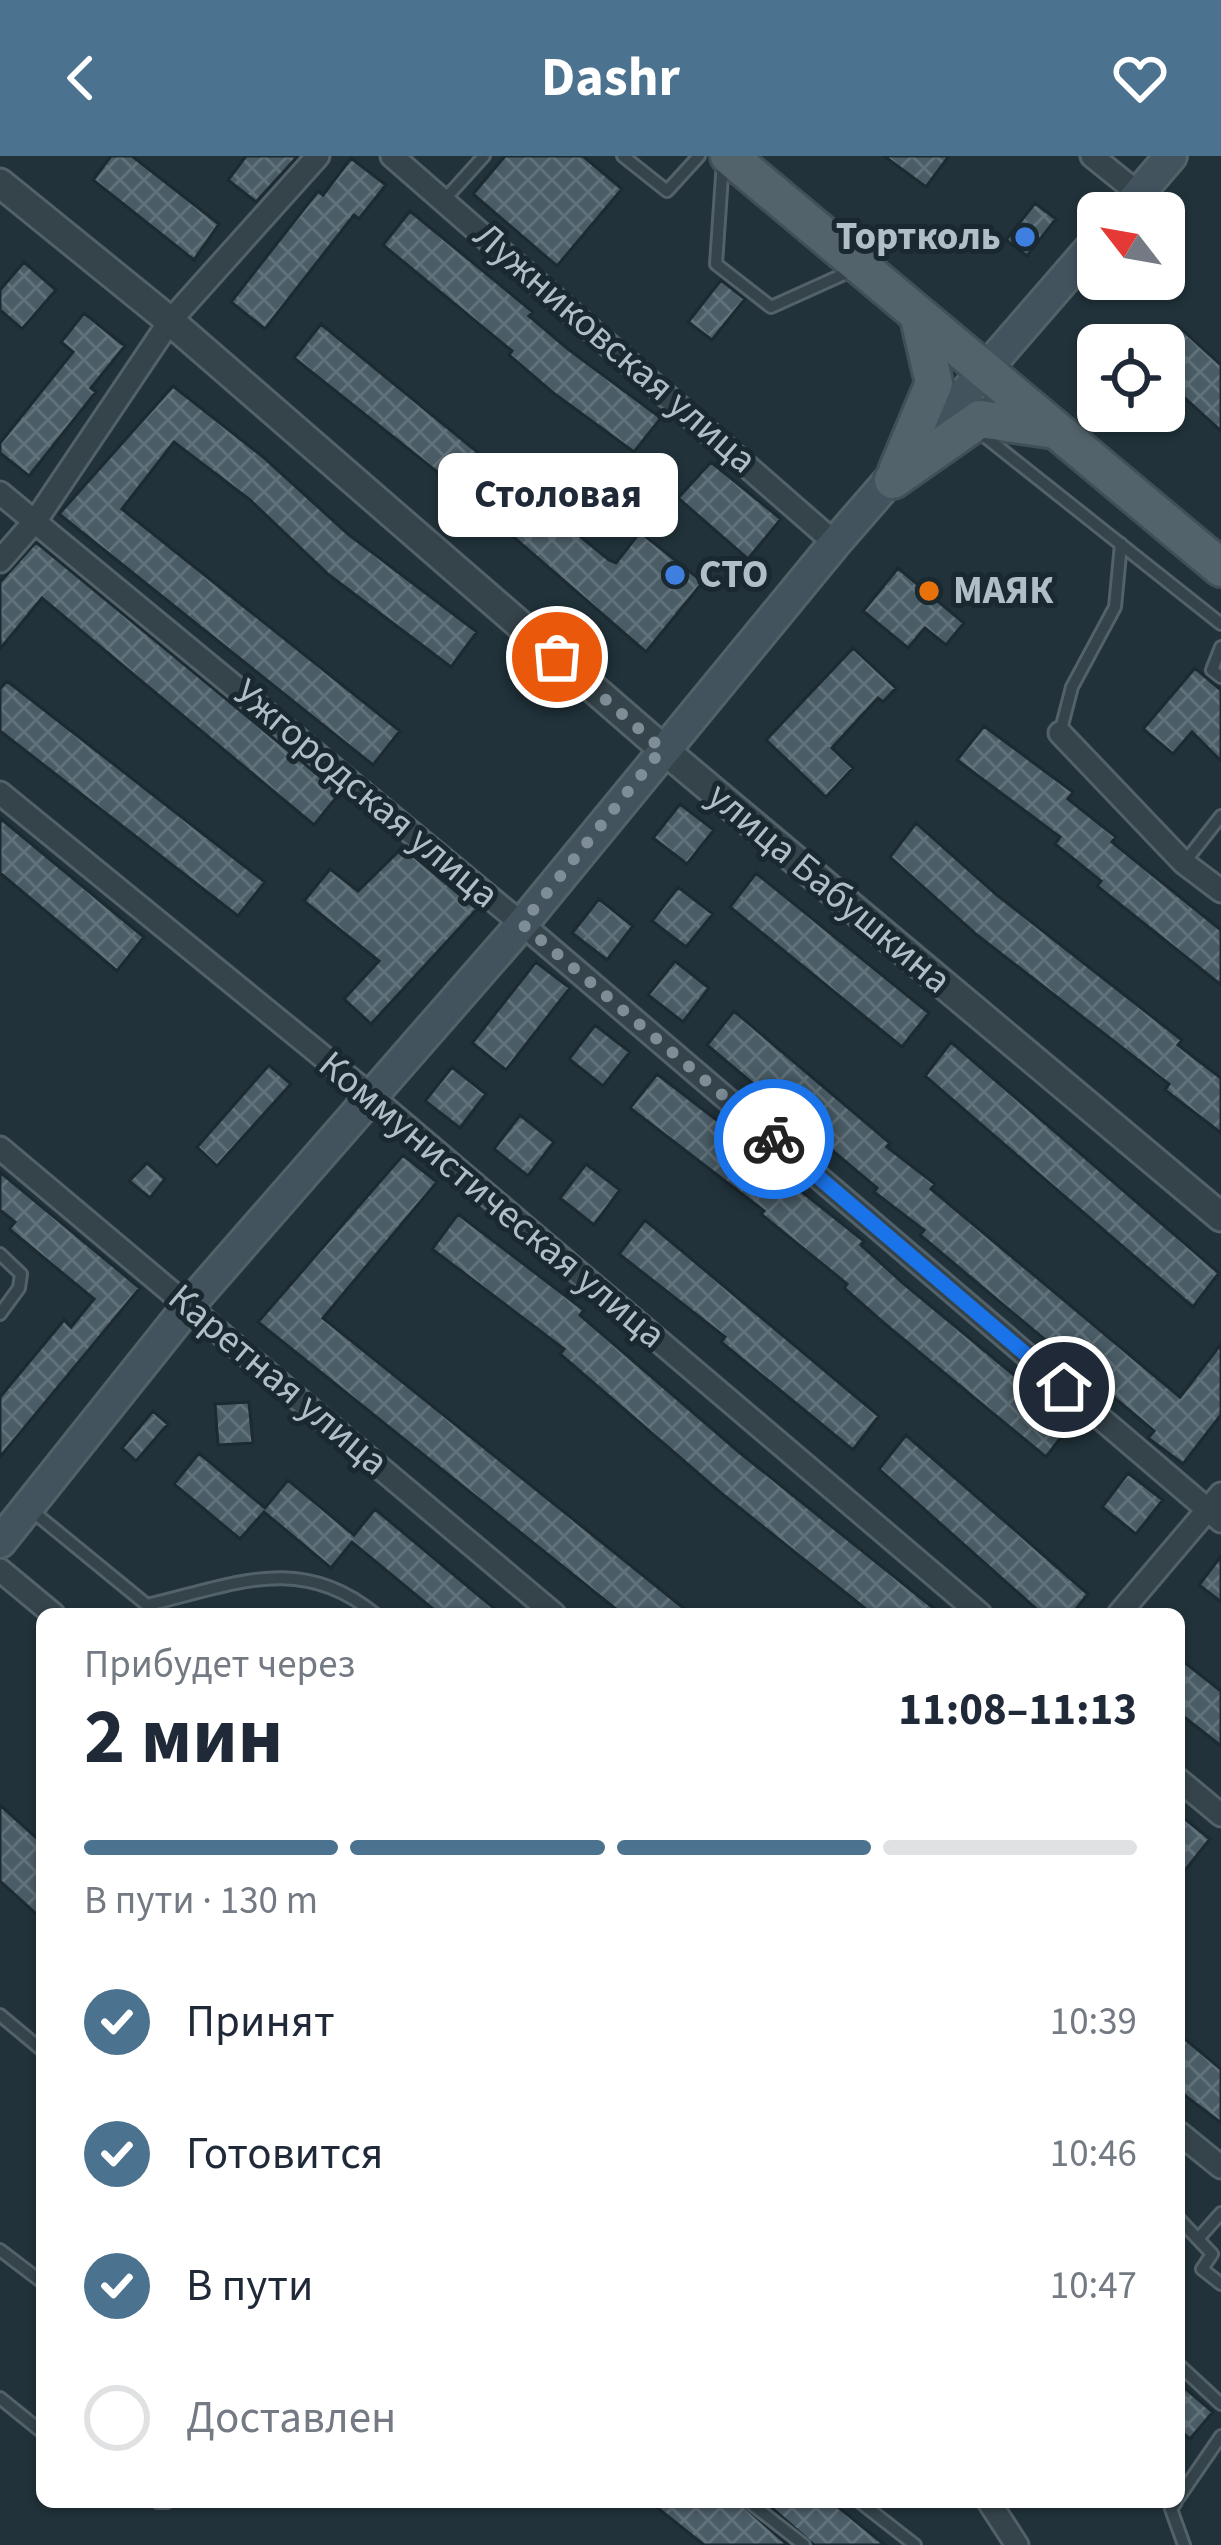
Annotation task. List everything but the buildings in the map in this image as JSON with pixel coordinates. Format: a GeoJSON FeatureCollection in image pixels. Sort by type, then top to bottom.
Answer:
{"type":"FeatureCollection","features":[{"type":"Feature","properties":{"kind":"main road"},"geometry":{"type":"LineString","coordinates":[[726,156],[918,313],[992,359],[1059,431],[1221,568]]}},
{"type":"Feature","properties":{"kind":"main road"},"geometry":{"type":"LineString","coordinates":[[768,156],[992,359],[1221,538]]}},
{"type":"Feature","properties":{"kind":"main road"},"geometry":{"type":"LineString","coordinates":[[1141,192],[1171,156]]}},
{"type":"Feature","properties":{"kind":"main road"},"geometry":{"type":"LineString","coordinates":[[11,1522],[190,1304],[522,924],[835,543],[1077,264]]}},
{"type":"Feature","properties":{"kind":"main road"},"geometry":{"type":"LineString","coordinates":[[893,480],[934,383],[918,313]]}},
{"type":"Feature","properties":{"kind":"main road"},"geometry":{"type":"LineString","coordinates":[[893,480],[980,419],[1011,420],[1059,431]]}},
{"type":"Feature","properties":{"kind":"street"},"geometry":{"type":"LineString","coordinates":[[0,561],[36,520],[170,321],[318,156]]}},
{"type":"Feature","properties":{"kind":"street","name":"Лужниковская улица"},"geometry":{"type":"LineString","coordinates":[[392,156],[835,543]]}},
{"type":"Feature","properties":{"kind":"street"},"geometry":{"type":"LineString","coordinates":[[1092,156],[1121,192]]}},
{"type":"Feature","properties":{"kind":"street","name":"улица Бабушкина"},"geometry":{"type":"LineString","coordinates":[[0,183],[170,321],[662,749],[1221,1217]]}},
{"type":"Feature","properties":{"kind":"street","name":"Ужгородская улица"},"geometry":{"type":"LineString","coordinates":[[0,493],[1217,1508]]}},
{"type":"Feature","properties":{"kind":"street"},"geometry":{"type":"LineString","coordinates":[[1060,733],[1184,862],[1221,891]]}},
{"type":"Feature","properties":{"kind":"street","name":"Коммунистическая улица"},"geometry":{"type":"LineString","coordinates":[[0,793],[370,1095],[973,1608]]}},
{"type":"Feature","properties":{"kind":"street","name":"Каретная улица"},"geometry":{"type":"LineString","coordinates":[[0,1148],[547,1608]]}},
{"type":"Feature","properties":{"kind":"street"},"geometry":{"type":"LineString","coordinates":[[1125,1608],[1217,1508]]}},
{"type":"Feature","properties":{"kind":"street"},"geometry":{"type":"LineString","coordinates":[[0,1570],[45,1608]]}},
{"type":"Feature","properties":{"kind":"street"},"geometry":{"type":"LineString","coordinates":[[1185,1785],[1221,1815]]}},
{"type":"Feature","properties":{"kind":"street"},"geometry":{"type":"LineString","coordinates":[[1185,2138],[1221,2168]]}},
{"type":"Feature","properties":{"kind":"street"},"geometry":{"type":"LineString","coordinates":[[992,2508],[1017,2545]]}},
{"type":"Feature","properties":{"kind":"lane"},"geometry":{"type":"LineString","coordinates":[[446,199],[484,156]]}},
{"type":"Feature","properties":{"kind":"lane"},"geometry":{"type":"LineString","coordinates":[[623,156],[667,191],[699,156]]}},
{"type":"Feature","properties":{"kind":"lane"},"geometry":{"type":"LineString","coordinates":[[726,156],[716,265],[771,307],[862,266]]}},
{"type":"Feature","properties":{"kind":"lane"},"geometry":{"type":"LineString","coordinates":[[970,425],[1221,624]]}},
{"type":"Feature","properties":{"kind":"lane"},"geometry":{"type":"LineString","coordinates":[[1060,733],[1072,687],[1115,607],[1121,544]]}},
{"type":"Feature","properties":{"kind":"lane"},"geometry":{"type":"LineString","coordinates":[[1221,647],[1212,670],[1221,677]]}},
{"type":"Feature","properties":{"kind":"lane"},"geometry":{"type":"LineString","coordinates":[[1184,862],[1221,815]]}},
{"type":"Feature","properties":{"kind":"lane"},"geometry":{"type":"LineString","coordinates":[[0,1254],[21,1274],[20,1288],[0,1314]]}},
{"type":"Feature","properties":{"kind":"lane"},"geometry":{"type":"LineString","coordinates":[[11,1522],[147,1605],[276,1574],[342,1587],[368,1608]]}},
{"type":"Feature","properties":{"kind":"lane"},"geometry":{"type":"LineString","coordinates":[[0,2014],[36,2045]]}},
{"type":"Feature","properties":{"kind":"lane"},"geometry":{"type":"LineString","coordinates":[[1198,2239],[1221,2212]]}},
{"type":"Feature","properties":{"kind":"lane"},"geometry":{"type":"LineString","coordinates":[[1185,2225],[1212,2254],[1202,2269],[1221,2284]]}},
{"type":"Feature","properties":{"kind":"lane"},"geometry":{"type":"LineString","coordinates":[[0,2250],[36,2277]]}},
{"type":"Feature","properties":{"kind":"lane"},"geometry":{"type":"LineString","coordinates":[[1185,2371],[1221,2404]]}},
{"type":"Feature","properties":{"kind":"lane"},"geometry":{"type":"LineString","coordinates":[[0,2398],[36,2427]]}},
{"type":"Feature","properties":{"kind":"lane"},"geometry":{"type":"LineString","coordinates":[[1185,2488],[1221,2436]]}},
{"type":"Feature","properties":{"kind":"lane"},"geometry":{"type":"LineString","coordinates":[[756,2508],[803,2545]]}},
{"type":"Feature","properties":{"kind":"lane"},"geometry":{"type":"LineString","coordinates":[[868,2508],[915,2545]]}},
{"type":"Feature","properties":{"kind":"lane"},"geometry":{"type":"LineString","coordinates":[[1172,2508],[1184,2545]]}},
{"type":"Feature","properties":{"kind":"way so far"},"geometry":{"type":"LineString","coordinates":[[557,657],[662,749],[522,924],[774,1139]]}},
{"type":"Feature","properties":{"kind":"place","name":"Тортколь"},"geometry":{"type":"Point","coordinates":[1025,237]}},
{"type":"Feature","properties":{"kind":"place","name":"СТО"},"geometry":{"type":"Point","coordinates":[675,575]}},
{"type":"Feature","properties":{"kind":"place","name":"МАЯК"},"geometry":{"type":"Point","coordinates":[929,591]}},
{"type":"Feature","properties":{"kind":"place","name":"Столовая"},"geometry":{"type":"Point","coordinates":[557,657]}},
{"type":"Feature","properties":{"kind":"route"},"geometry":{"type":"LineString","coordinates":[[774,1139],[1064,1387]]}}]}
